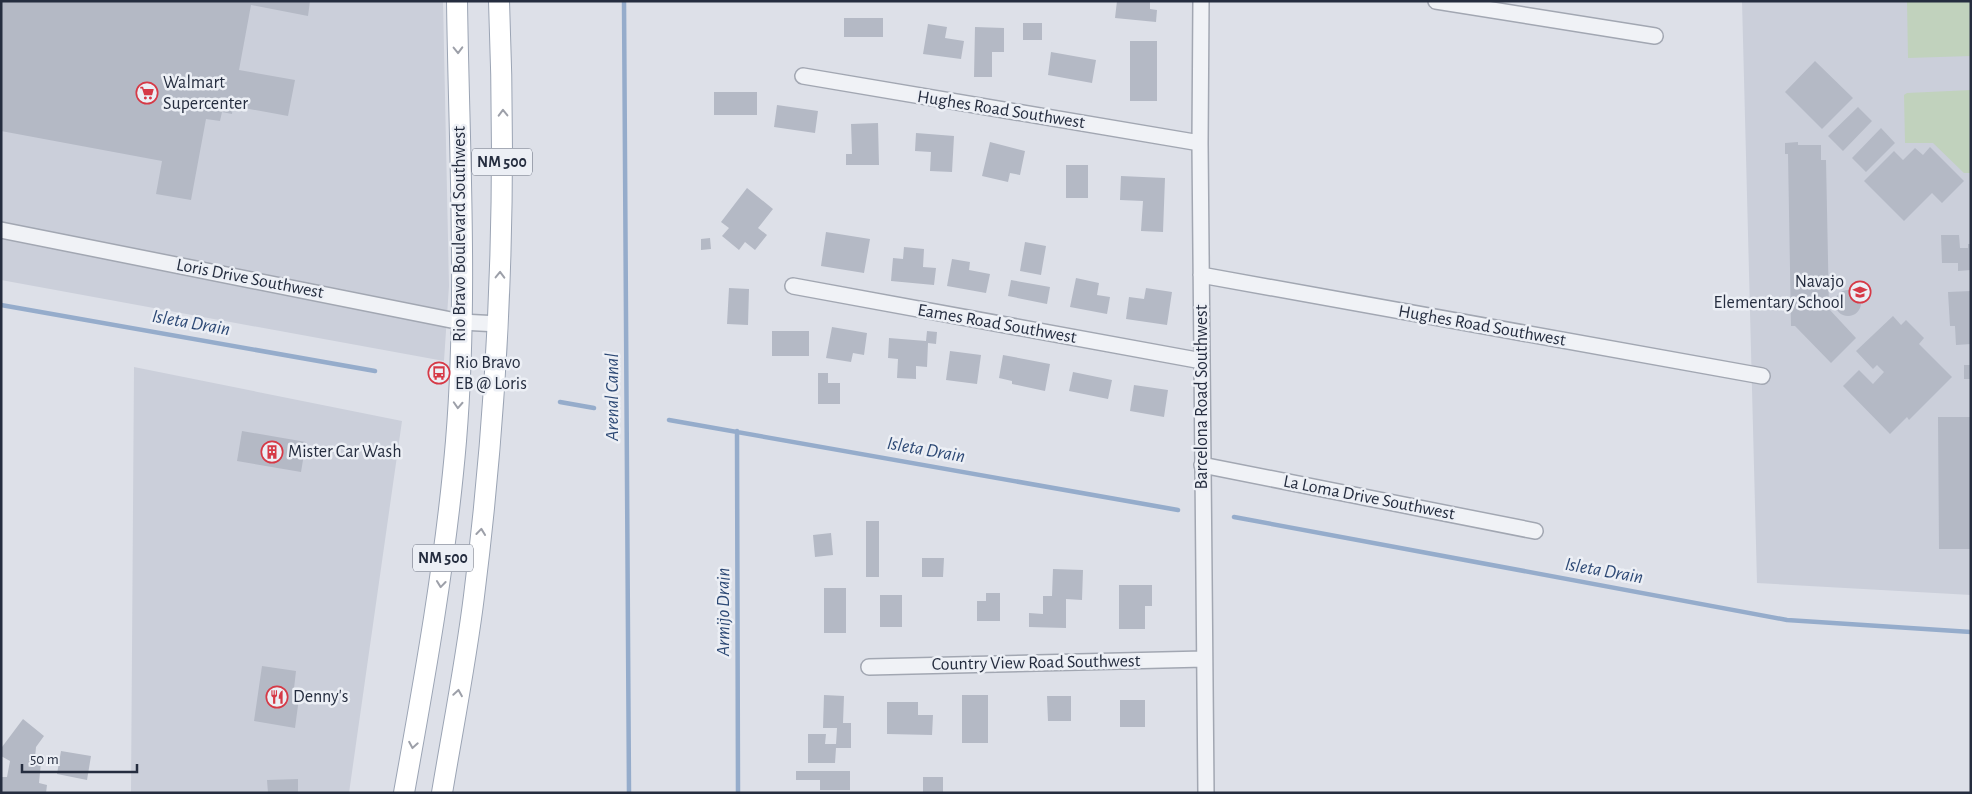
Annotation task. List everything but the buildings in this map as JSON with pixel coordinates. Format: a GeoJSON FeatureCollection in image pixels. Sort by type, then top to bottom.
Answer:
{"type":"FeatureCollection","features":[{"type":"Feature","properties":{"kind":"main road","name":"Rio Bravo Boulevard Southwest"},"geometry":{"type":"LineString","coordinates":[[404,793],[439,596],[456,440],[462,322],[462,190],[457,1]]}},
{"type":"Feature","properties":{"kind":"main road","name":"NM 500"},"geometry":{"type":"LineString","coordinates":[[442,793],[474,597],[490,447],[499,324],[503,113],[499,1]]}},
{"type":"Feature","properties":{"kind":"street","name":"Barcelona Road Southwest"},"geometry":{"type":"LineString","coordinates":[[1201,1],[1202,466],[1206,793]]}},
{"type":"Feature","properties":{"kind":"street"},"geometry":{"type":"LineString","coordinates":[[1436,1],[1655,36]]}},
{"type":"Feature","properties":{"kind":"street","name":"Hughes Road Southwest"},"geometry":{"type":"LineString","coordinates":[[803,76],[1200,143]]}},
{"type":"Feature","properties":{"kind":"street","name":"Loris Drive Southwest"},"geometry":{"type":"LineString","coordinates":[[1,230],[462,322],[499,324]]}},
{"type":"Feature","properties":{"kind":"street","name":"Hughes Road Southwest"},"geometry":{"type":"LineString","coordinates":[[1201,275],[1762,376]]}},
{"type":"Feature","properties":{"kind":"street","name":"Eames Road Southwest"},"geometry":{"type":"LineString","coordinates":[[792,286],[1202,361]]}},
{"type":"Feature","properties":{"kind":"street","name":"La Loma Drive Southwest"},"geometry":{"type":"LineString","coordinates":[[1202,466],[1535,531]]}},
{"type":"Feature","properties":{"kind":"street","name":"Country View Road Southwest"},"geometry":{"type":"LineString","coordinates":[[869,667],[1204,659]]}},
{"type":"Feature","properties":{"kind":"shaded area"},"geometry":{"type":"Polygon","coordinates":[[[1,1],[443,1],[449,286],[444,361],[1,280],[1,1]]]}},
{"type":"Feature","properties":{"kind":"shaded area","name":"Navajo Elementary School"},"geometry":{"type":"Polygon","coordinates":[[[1742,1],[1971,1],[1971,595],[1757,583],[1742,1]]]}},
{"type":"Feature","properties":{"kind":"shaded area"},"geometry":{"type":"Polygon","coordinates":[[[134,367],[402,421],[349,793],[131,793],[134,367]]]}},
{"type":"Feature","properties":{"kind":"green space"},"geometry":{"type":"Polygon","coordinates":[[[1907,1],[1971,1],[1971,56],[1908,58],[1907,1]]]}},
{"type":"Feature","properties":{"kind":"green space"},"geometry":{"type":"Polygon","coordinates":[[[1971,90],[1971,173],[1964,173],[1933,143],[1905,143],[1904,95],[1907,93],[1971,90]]]}},
{"type":"Feature","properties":{"kind":"waterway","name":"Arenal Canal"},"geometry":{"type":"LineString","coordinates":[[624,1],[629,793]]}},
{"type":"Feature","properties":{"kind":"waterway","name":"Isleta Drain"},"geometry":{"type":"LineString","coordinates":[[1,305],[375,371]]}},
{"type":"Feature","properties":{"kind":"waterway","name":"Isleta Drain"},"geometry":{"type":"LineString","coordinates":[[560,402],[594,408]]}},
{"type":"Feature","properties":{"kind":"waterway","name":"Isleta Drain"},"geometry":{"type":"LineString","coordinates":[[669,420],[1178,510]]}},
{"type":"Feature","properties":{"kind":"waterway","name":"Armijo Drain"},"geometry":{"type":"LineString","coordinates":[[737,431],[738,793]]}},
{"type":"Feature","properties":{"kind":"waterway","name":"Isleta Drain"},"geometry":{"type":"LineString","coordinates":[[1234,517],[1787,620],[1971,632]]}},
{"type":"Feature","properties":{"kind":"place","name":"Walmart Supercenter"},"geometry":{"type":"Point","coordinates":[147,93]}},
{"type":"Feature","properties":{"kind":"place","name":"Navajo Elementary School"},"geometry":{"type":"Point","coordinates":[1860,292]}},
{"type":"Feature","properties":{"kind":"place","name":"Rio Bravo EB @ Loris"},"geometry":{"type":"Point","coordinates":[439,373]}},
{"type":"Feature","properties":{"kind":"place","name":"Mister Car Wash"},"geometry":{"type":"Point","coordinates":[272,452]}},
{"type":"Feature","properties":{"kind":"place","name":"Denny's"},"geometry":{"type":"Point","coordinates":[277,697]}}]}
